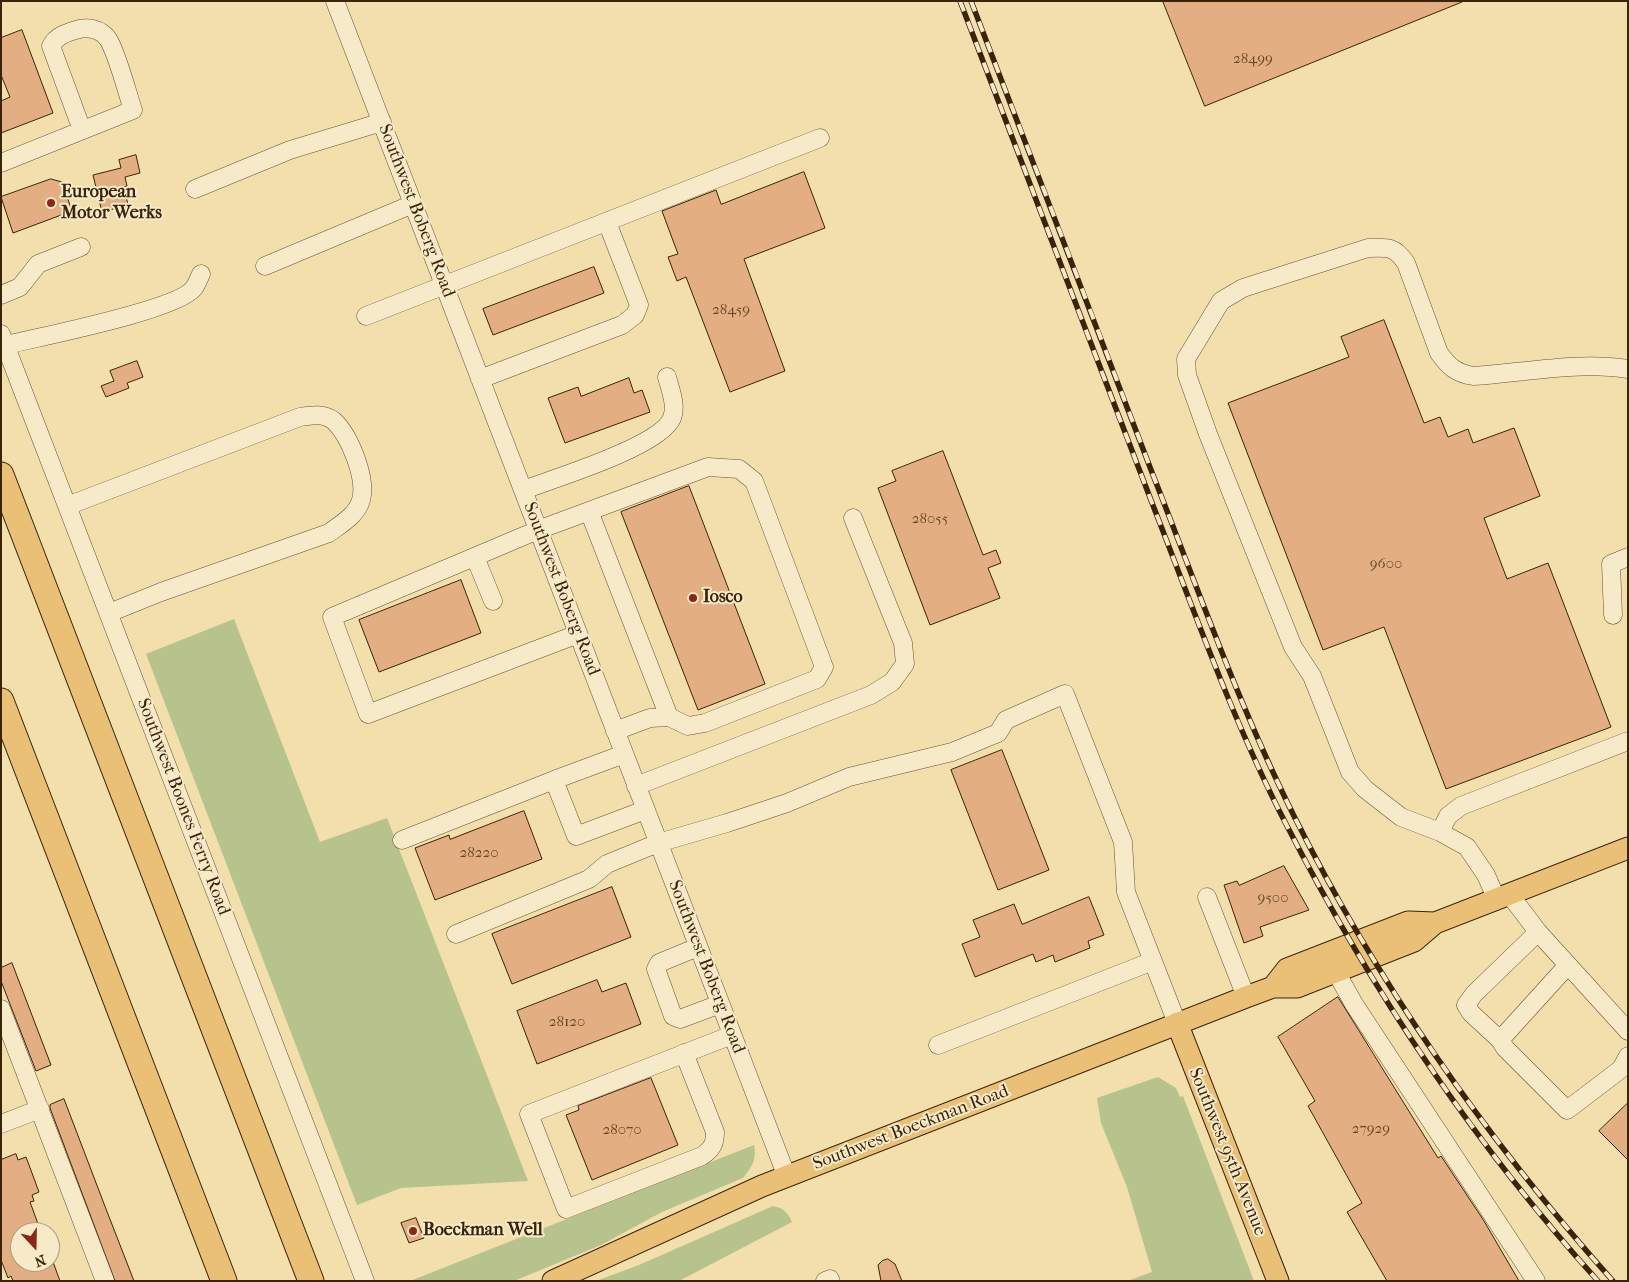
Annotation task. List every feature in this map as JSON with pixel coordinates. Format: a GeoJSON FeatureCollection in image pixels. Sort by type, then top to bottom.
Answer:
{"type":"FeatureCollection","features":[{"type":"Feature","properties":{"kind":"highway"},"geometry":{"type":"LineString","coordinates":[[1,475],[311,1281]]}},
{"type":"Feature","properties":{"kind":"highway"},"geometry":{"type":"LineString","coordinates":[[1,701],[224,1281]]}},
{"type":"Feature","properties":{"kind":"main road","name":"Southwest Boeckman Road"},"geometry":{"type":"LineString","coordinates":[[553,1281],[596,1263],[701,1212],[787,1177],[1246,997],[1274,987],[1297,987],[1336,972],[1414,941],[1435,923],[1628,848]]}},
{"type":"Feature","properties":{"kind":"main road","name":"Southwest Boeckman Road"},"geometry":{"type":"LineString","coordinates":[[1274,987],[1287,970],[1408,922],[1435,923]]}},
{"type":"Feature","properties":{"kind":"main road","name":"Southwest 95th Avenue"},"geometry":{"type":"LineString","coordinates":[[1177,1024],[1278,1281]]}},
{"type":"Feature","properties":{"kind":"street","name":"Southwest Boberg Road"},"geometry":{"type":"LineString","coordinates":[[336,1],[787,1177]]}},
{"type":"Feature","properties":{"kind":"street"},"geometry":{"type":"LineString","coordinates":[[1,163],[133,110],[108,39],[91,28],[82,28],[63,34],[51,46],[82,130]]}},
{"type":"Feature","properties":{"kind":"street"},"geometry":{"type":"LineString","coordinates":[[195,189],[290,150],[382,122]]}},
{"type":"Feature","properties":{"kind":"street"},"geometry":{"type":"LineString","coordinates":[[366,316],[445,287],[820,138]]}},
{"type":"Feature","properties":{"kind":"street"},"geometry":{"type":"LineString","coordinates":[[265,266],[414,204]]}},
{"type":"Feature","properties":{"kind":"street"},"geometry":{"type":"LineString","coordinates":[[480,378],[622,325],[635,315],[639,305],[607,222]]}},
{"type":"Feature","properties":{"kind":"street"},"geometry":{"type":"LineString","coordinates":[[1,295],[20,287],[38,264],[81,247]]}},
{"type":"Feature","properties":{"kind":"street"},"geometry":{"type":"LineString","coordinates":[[1628,369],[1607,366],[1584,366],[1473,376],[1458,374],[1448,366],[1439,353],[1406,263],[1398,252],[1385,248],[1368,248],[1243,288],[1222,301],[1186,359],[1187,375],[1208,434],[1293,647],[1312,676],[1350,772],[1365,789],[1401,817],[1440,832],[1467,848],[1503,897],[1538,932],[1628,1031]]}},
{"type":"Feature","properties":{"kind":"street"},"geometry":{"type":"LineString","coordinates":[[3,340],[144,312],[180,298],[194,288],[201,274]]}},
{"type":"Feature","properties":{"kind":"street","name":"Southwest Boones Ferry Road"},"geometry":{"type":"LineString","coordinates":[[3,340],[365,1281]]}},
{"type":"Feature","properties":{"kind":"street"},"geometry":{"type":"LineString","coordinates":[[523,490],[635,448],[662,430],[672,419],[675,407],[667,377]]}},
{"type":"Feature","properties":{"kind":"street"},"geometry":{"type":"LineString","coordinates":[[67,506],[300,417],[318,414],[333,421],[344,436],[355,457],[362,478],[361,500],[351,517],[329,533],[161,592],[109,613]]}},
{"type":"Feature","properties":{"kind":"street"},"geometry":{"type":"LineString","coordinates":[[578,634],[368,714],[332,617],[538,530],[708,467],[739,469],[754,481],[824,667],[817,679],[705,723],[688,726],[669,717],[650,718],[615,731]]}},
{"type":"Feature","properties":{"kind":"street"},"geometry":{"type":"LineString","coordinates":[[589,511],[669,717]]}},
{"type":"Feature","properties":{"kind":"street"},"geometry":{"type":"LineString","coordinates":[[636,786],[871,695],[892,682],[905,664],[903,643],[853,518]]}},
{"type":"Feature","properties":{"kind":"street"},"geometry":{"type":"LineString","coordinates":[[475,557],[493,601]]}},
{"type":"Feature","properties":{"kind":"street"},"geometry":{"type":"LineString","coordinates":[[1613,615],[1611,564],[1628,557]]}},
{"type":"Feature","properties":{"kind":"street"},"geometry":{"type":"LineString","coordinates":[[456,934],[589,879],[607,864],[658,843],[779,806],[849,777],[952,752],[998,732],[1006,720],[1065,694],[1123,842],[1126,892],[1177,1024]]}},
{"type":"Feature","properties":{"kind":"street"},"geometry":{"type":"LineString","coordinates":[[1440,832],[1448,816],[1460,806],[1628,741]]}},
{"type":"Feature","properties":{"kind":"street"},"geometry":{"type":"LineString","coordinates":[[402,840],[624,754]]}},
{"type":"Feature","properties":{"kind":"street"},"geometry":{"type":"LineString","coordinates":[[554,780],[576,836],[646,810]]}},
{"type":"Feature","properties":{"kind":"street"},"geometry":{"type":"LineString","coordinates":[[1207,897],[1246,997]]}},
{"type":"Feature","properties":{"kind":"street"},"geometry":{"type":"LineString","coordinates":[[1538,932],[1480,988],[1466,1005],[1471,1013],[1500,1040],[1505,1048],[1567,1110],[1621,1069],[1628,1056]]}},
{"type":"Feature","properties":{"kind":"street"},"geometry":{"type":"LineString","coordinates":[[698,947],[659,963],[656,969],[673,1016],[680,1019],[720,1004]]}},
{"type":"Feature","properties":{"kind":"street"},"geometry":{"type":"LineString","coordinates":[[938,1045],[1153,961]]}},
{"type":"Feature","properties":{"kind":"street"},"geometry":{"type":"LineString","coordinates":[[1500,1040],[1568,965]]}},
{"type":"Feature","properties":{"kind":"street"},"geometry":{"type":"LineString","coordinates":[[1336,972],[1354,1004],[1536,1281]]}},
{"type":"Feature","properties":{"kind":"street"},"geometry":{"type":"LineString","coordinates":[[1,1009],[105,1281]]}},
{"type":"Feature","properties":{"kind":"street"},"geometry":{"type":"LineString","coordinates":[[684,1053],[715,1132],[715,1142],[710,1150],[702,1156],[566,1209],[529,1114],[684,1053],[732,1035]]}},
{"type":"Feature","properties":{"kind":"street"},"geometry":{"type":"LineString","coordinates":[[1,1124],[40,1109]]}},
{"type":"Feature","properties":{"kind":"green space"},"geometry":{"type":"Polygon","coordinates":[[[234,619],[320,842],[387,818],[528,1181],[401,1188],[357,1205],[146,654],[234,619]]]}},
{"type":"Feature","properties":{"kind":"green space"},"geometry":{"type":"Polygon","coordinates":[[[1158,1077],[1176,1088],[1180,1097],[1183,1096],[1254,1281],[1127,1281],[1152,1272],[1127,1187],[1101,1123],[1097,1098],[1158,1077]]]}},
{"type":"Feature","properties":{"kind":"green space"},"geometry":{"type":"Polygon","coordinates":[[[754,1145],[755,1155],[753,1163],[743,1178],[662,1212],[601,1245],[514,1281],[410,1281],[754,1145]]]}},
{"type":"Feature","properties":{"kind":"green space"},"geometry":{"type":"Polygon","coordinates":[[[773,1206],[785,1211],[792,1222],[679,1281],[596,1281],[639,1265],[773,1206]]]}},
{"type":"Feature","properties":{"kind":"building"},"geometry":{"type":"Polygon","coordinates":[[[1163,1],[1462,1],[1462,2],[1205,106],[1163,1]]]}},
{"type":"Feature","properties":{"kind":"building"},"geometry":{"type":"Polygon","coordinates":[[[22,30],[53,113],[1,133],[1,101],[10,97],[1,75],[1,38],[22,30]]]}},
{"type":"Feature","properties":{"kind":"building"},"geometry":{"type":"Polygon","coordinates":[[[136,155],[140,173],[125,177],[127,186],[124,187],[128,205],[102,212],[93,175],[121,168],[119,160],[136,155]]]}},
{"type":"Feature","properties":{"kind":"building"},"geometry":{"type":"Polygon","coordinates":[[[804,172],[825,228],[744,259],[785,371],[730,392],[686,277],[677,281],[668,257],[678,254],[662,211],[716,190],[721,204],[804,172]]]}},
{"type":"Feature","properties":{"kind":"building"},"geometry":{"type":"Polygon","coordinates":[[[51,179],[62,182],[72,211],[13,233],[1,197],[51,179]]]}},
{"type":"Feature","properties":{"kind":"building"},"geometry":{"type":"Polygon","coordinates":[[[594,267],[604,293],[493,335],[483,309],[594,267]]]}},
{"type":"Feature","properties":{"kind":"building"},"geometry":{"type":"Polygon","coordinates":[[[1384,320],[1424,423],[1440,417],[1448,437],[1468,429],[1473,443],[1514,428],[1540,496],[1484,518],[1507,579],[1548,563],[1611,727],[1446,789],[1384,627],[1323,650],[1228,403],[1349,357],[1341,337],[1384,320]]]}},
{"type":"Feature","properties":{"kind":"building"},"geometry":{"type":"Polygon","coordinates":[[[137,361],[143,377],[127,383],[129,388],[106,397],[101,386],[114,381],[110,371],[137,361]]]}},
{"type":"Feature","properties":{"kind":"building"},"geometry":{"type":"Polygon","coordinates":[[[629,378],[634,393],[642,390],[650,412],[565,443],[548,398],[578,387],[581,396],[629,378]]]}},
{"type":"Feature","properties":{"kind":"building"},"geometry":{"type":"Polygon","coordinates":[[[943,451],[983,555],[996,550],[1001,563],[988,568],[1000,598],[930,625],[878,488],[896,481],[892,471],[943,451]]]}},
{"type":"Feature","properties":{"kind":"building","name":"Iosco"},"geometry":{"type":"Polygon","coordinates":[[[689,486],[765,684],[698,710],[621,512],[689,486]]]}},
{"type":"Feature","properties":{"kind":"building"},"geometry":{"type":"Polygon","coordinates":[[[461,580],[481,633],[379,672],[359,620],[461,580]]]}},
{"type":"Feature","properties":{"kind":"building"},"geometry":{"type":"Polygon","coordinates":[[[1002,750],[1049,870],[998,890],[951,770],[1002,750]]]}},
{"type":"Feature","properties":{"kind":"building"},"geometry":{"type":"Polygon","coordinates":[[[524,811],[542,859],[435,900],[415,848],[449,835],[450,839],[524,811]]]}},
{"type":"Feature","properties":{"kind":"building"},"geometry":{"type":"Polygon","coordinates":[[[1284,866],[1309,910],[1260,927],[1263,936],[1244,943],[1224,885],[1237,881],[1239,885],[1284,866]]]}},
{"type":"Feature","properties":{"kind":"building"},"geometry":{"type":"Polygon","coordinates":[[[612,887],[631,937],[512,984],[492,934],[612,887]]]}},
{"type":"Feature","properties":{"kind":"building"},"geometry":{"type":"Polygon","coordinates":[[[1089,897],[1104,935],[1088,941],[1090,948],[1055,962],[1053,955],[1036,962],[1033,954],[975,977],[962,944],[980,937],[973,920],[1014,904],[1022,924],[1089,897]]]}},
{"type":"Feature","properties":{"kind":"building"},"geometry":{"type":"Polygon","coordinates":[[[12,963],[51,1065],[36,1071],[1,981],[1,968],[12,963]]]}},
{"type":"Feature","properties":{"kind":"building"},"geometry":{"type":"Polygon","coordinates":[[[597,980],[602,992],[626,983],[641,1024],[537,1064],[517,1011],[597,980]]]}},
{"type":"Feature","properties":{"kind":"building"},"geometry":{"type":"Polygon","coordinates":[[[1338,997],[1438,1158],[1441,1156],[1484,1221],[1519,1281],[1387,1281],[1347,1212],[1362,1203],[1308,1106],[1315,1101],[1278,1037],[1338,997]]]}},
{"type":"Feature","properties":{"kind":"building"},"geometry":{"type":"Polygon","coordinates":[[[651,1078],[678,1145],[592,1180],[566,1115],[579,1110],[578,1106],[651,1078]]]}},
{"type":"Feature","properties":{"kind":"building"},"geometry":{"type":"Polygon","coordinates":[[[64,1099],[134,1281],[115,1281],[50,1108],[50,1105],[64,1099]]]}},
{"type":"Feature","properties":{"kind":"building"},"geometry":{"type":"Polygon","coordinates":[[[1628,1103],[1628,1160],[1599,1131],[1628,1103]]]}},
{"type":"Feature","properties":{"kind":"building"},"geometry":{"type":"Polygon","coordinates":[[[16,1154],[18,1160],[26,1157],[39,1192],[32,1195],[34,1201],[30,1202],[37,1222],[10,1222],[10,1272],[57,1272],[60,1281],[13,1281],[11,1276],[8,1278],[1,1260],[1,1160],[16,1154]]]}},
{"type":"Feature","properties":{"kind":"building","name":"Boeckman Well"},"geometry":{"type":"Polygon","coordinates":[[[416,1218],[424,1238],[409,1243],[401,1223],[416,1218]]]}},
{"type":"Feature","properties":{"kind":"building"},"geometry":{"type":"Polygon","coordinates":[[[888,1259],[895,1264],[902,1281],[881,1281],[878,1265],[888,1259]]]}},
{"type":"Feature","properties":{"kind":"railway"},"geometry":{"type":"LineString","coordinates":[[960,1],[1215,666],[1266,784],[1317,883],[1352,944],[1426,1062],[1509,1175],[1552,1229],[1598,1281]]}},
{"type":"Feature","properties":{"kind":"railway"},"geometry":{"type":"LineString","coordinates":[[971,1],[1220,647],[1255,732],[1294,816],[1362,940],[1438,1059],[1522,1173],[1613,1281]]}},
{"type":"Feature","properties":{"kind":"place","name":"European Motor Werks"},"geometry":{"type":"Point","coordinates":[51,203]}},
{"type":"Feature","properties":{"kind":"place","name":"Iosco"},"geometry":{"type":"Point","coordinates":[693,598]}},
{"type":"Feature","properties":{"kind":"place","name":"Boeckman Well"},"geometry":{"type":"Point","coordinates":[413,1231]}}]}
